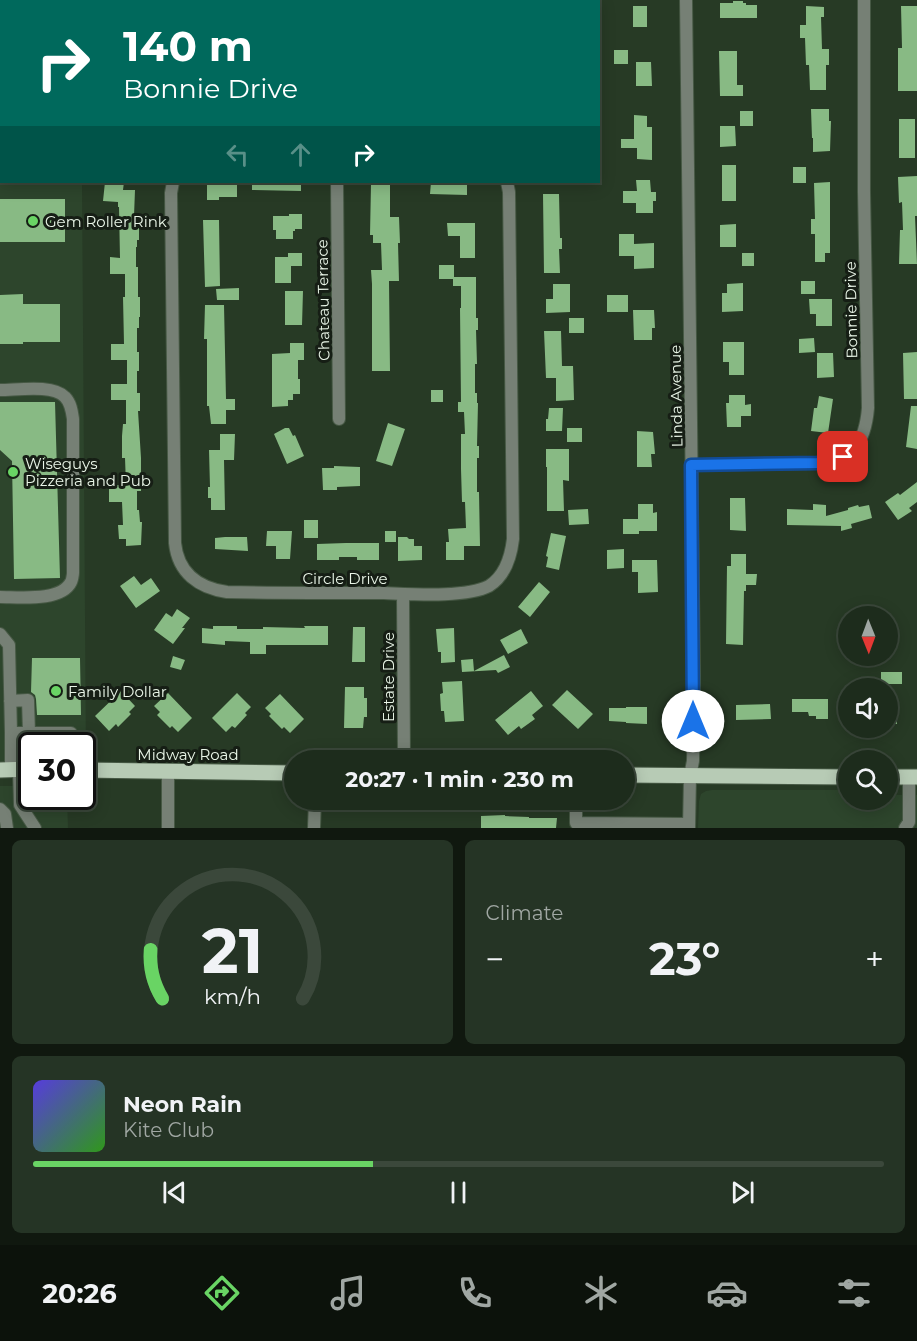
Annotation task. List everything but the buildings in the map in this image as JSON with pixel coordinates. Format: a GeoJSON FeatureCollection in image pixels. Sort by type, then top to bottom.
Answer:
{"type":"FeatureCollection","features":[{"type":"Feature","properties":{"kind":"main road","name":"Midway Road"},"geometry":{"type":"LineString","coordinates":[[96,770],[284,773]]}},
{"type":"Feature","properties":{"kind":"main road"},"geometry":{"type":"LineString","coordinates":[[635,775],[838,777]]}},
{"type":"Feature","properties":{"kind":"street","name":"Linda Avenue"},"geometry":{"type":"LineString","coordinates":[[686,0],[694,675],[693,761],[690,776],[689,826]]}},
{"type":"Feature","properties":{"kind":"street","name":"Bonnie Drive"},"geometry":{"type":"LineString","coordinates":[[691,465],[831,462],[851,452],[863,437],[868,408],[864,192],[864,0]]}},
{"type":"Feature","properties":{"kind":"street","name":"Circle Drive"},"geometry":{"type":"LineString","coordinates":[[173,183],[171,193],[175,543],[176,555],[181,565],[195,581],[214,590],[227,592],[403,594],[465,593],[489,586],[497,579],[512,551],[507,183]]}},
{"type":"Feature","properties":{"kind":"street","name":"Chateau Terrace"},"geometry":{"type":"LineString","coordinates":[[337,183],[339,419]]}},
{"type":"Feature","properties":{"kind":"street"},"geometry":{"type":"LineString","coordinates":[[0,390],[55,391],[65,397],[70,406],[73,419],[73,573],[66,588],[57,594],[47,597],[0,597]]}},
{"type":"Feature","properties":{"kind":"street","name":"Estate Drive"},"geometry":{"type":"LineString","coordinates":[[403,594],[404,750]]}},
{"type":"Feature","properties":{"kind":"street"},"geometry":{"type":"LineString","coordinates":[[0,634],[9,645],[10,701],[7,726],[20,806],[35,828]]}},
{"type":"Feature","properties":{"kind":"street"},"geometry":{"type":"LineString","coordinates":[[0,643],[3,676],[10,684]]}},
{"type":"Feature","properties":{"kind":"street"},"geometry":{"type":"LineString","coordinates":[[10,701],[28,700],[28,732]]}},
{"type":"Feature","properties":{"kind":"street"},"geometry":{"type":"LineString","coordinates":[[7,726],[25,732]]}},
{"type":"Feature","properties":{"kind":"street"},"geometry":{"type":"LineString","coordinates":[[168,771],[168,828]]}},
{"type":"Feature","properties":{"kind":"street"},"geometry":{"type":"LineString","coordinates":[[907,825],[913,777]]}},
{"type":"Feature","properties":{"kind":"street"},"geometry":{"type":"LineString","coordinates":[[0,809],[5,814],[5,826]]}},
{"type":"Feature","properties":{"kind":"street"},"geometry":{"type":"LineString","coordinates":[[314,828],[315,810]]}},
{"type":"Feature","properties":{"kind":"street"},"geometry":{"type":"LineString","coordinates":[[576,810],[576,823],[689,826]]}},
{"type":"Feature","properties":{"kind":"shaded area"},"geometry":{"type":"Polygon","coordinates":[[[0,183],[82,183],[86,732],[18,732],[18,765],[0,762],[0,183]]]}},
{"type":"Feature","properties":{"kind":"shaded area"},"geometry":{"type":"Polygon","coordinates":[[[0,786],[18,786],[18,810],[67,810],[68,828],[0,828],[0,786]]]}},
{"type":"Feature","properties":{"kind":"shaded area"},"geometry":{"type":"Polygon","coordinates":[[[838,790],[838,810],[898,810],[898,795],[917,795],[917,828],[698,828],[699,801],[701,794],[706,791],[838,790]]]}},
{"type":"Feature","properties":{"kind":"place","name":"Gem Roller Rink"},"geometry":{"type":"Point","coordinates":[33,221]}},
{"type":"Feature","properties":{"kind":"place","name":"Wiseguys Pizzeria and Pub"},"geometry":{"type":"Point","coordinates":[13,472]}},
{"type":"Feature","properties":{"kind":"place","name":"Family Dollar"},"geometry":{"type":"Point","coordinates":[56,691]}},
{"type":"Feature","properties":{"kind":"route"},"geometry":{"type":"LineString","coordinates":[[693,721],[691,465],[817,463],[831,462],[843,457]]}}]}
